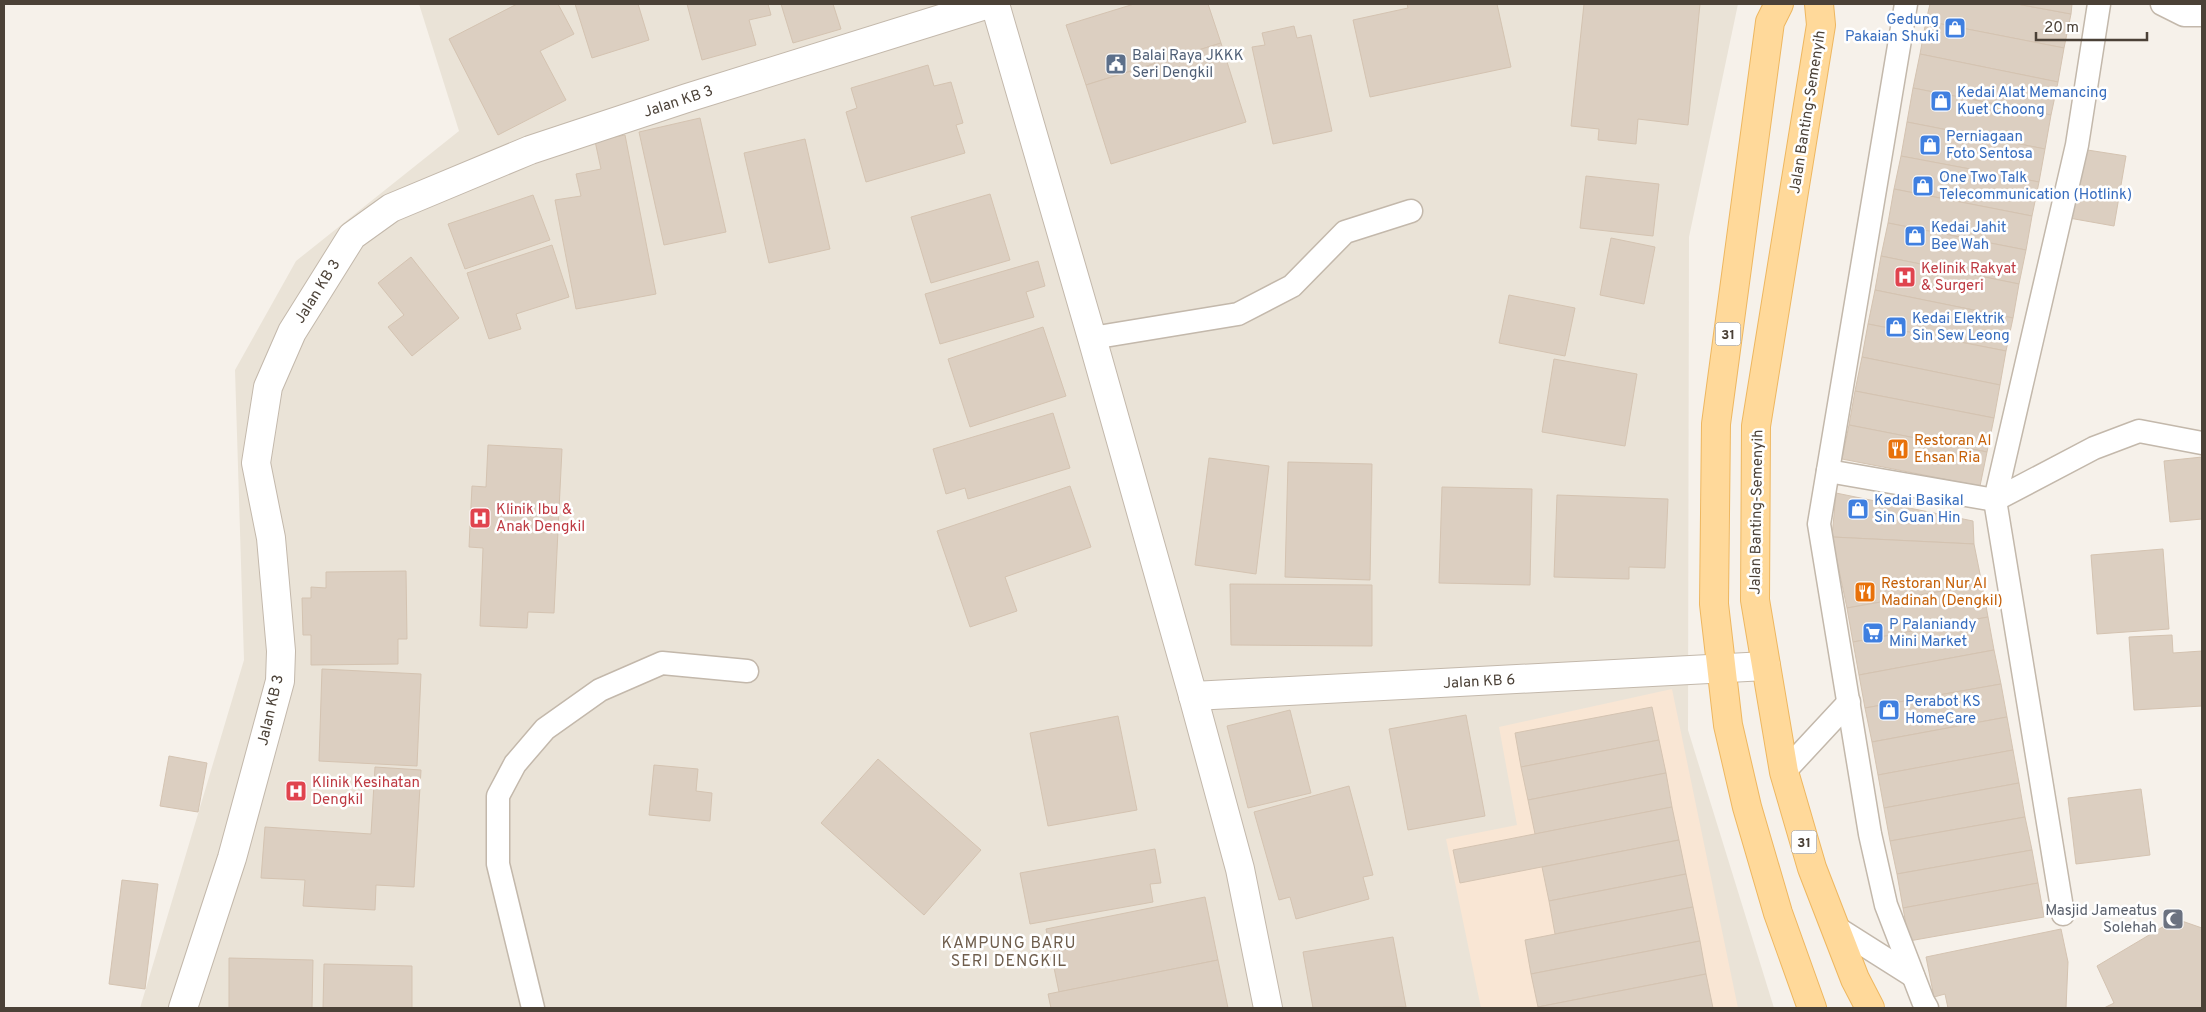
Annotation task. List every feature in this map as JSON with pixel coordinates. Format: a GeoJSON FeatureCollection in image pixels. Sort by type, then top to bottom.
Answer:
{"type":"FeatureCollection","features":[{"type":"Feature","properties":{"kind":"main road","name":"31"},"geometry":{"type":"LineString","coordinates":[[1779,4],[1770,22],[1716,424],[1714,604],[1728,725],[1747,807],[1778,913],[1812,1008]]}},
{"type":"Feature","properties":{"kind":"main road","name":"Jalan Banting-Semenyih"},"geometry":{"type":"LineString","coordinates":[[1819,4],[1822,25],[1756,426],[1754,600],[1784,772],[1812,868],[1855,979],[1870,1008]]}},
{"type":"Feature","properties":{"kind":"street","name":"Jalan KB 3"},"geometry":{"type":"LineString","coordinates":[[183,1008],[232,858],[280,681],[280,651],[271,538],[256,463],[268,387],[292,332],[352,236],[391,208],[530,150],[686,98],[989,4]]}},
{"type":"Feature","properties":{"kind":"street"},"geometry":{"type":"LineString","coordinates":[[995,4],[1193,696],[1240,869],[1268,1008]]}},
{"type":"Feature","properties":{"kind":"street","name":"Jalan KB 6"},"geometry":{"type":"LineString","coordinates":[[1193,696],[1766,666]]}},
{"type":"Feature","properties":{"kind":"lane"},"geometry":{"type":"LineString","coordinates":[[1906,4],[1819,524],[1870,834],[1886,905],[1927,1008]]}},
{"type":"Feature","properties":{"kind":"lane"},"geometry":{"type":"LineString","coordinates":[[2063,914],[1995,500],[2077,144],[2099,4]]}},
{"type":"Feature","properties":{"kind":"lane"},"geometry":{"type":"LineString","coordinates":[[2162,4],[2184,15],[2202,16]]}},
{"type":"Feature","properties":{"kind":"lane"},"geometry":{"type":"LineString","coordinates":[[1092,338],[1238,314],[1292,286],[1345,232],[1411,211]]}},
{"type":"Feature","properties":{"kind":"lane"},"geometry":{"type":"LineString","coordinates":[[1828,471],[1995,500],[2094,448],[2139,431],[2202,443]]}},
{"type":"Feature","properties":{"kind":"lane"},"geometry":{"type":"LineString","coordinates":[[533,1008],[498,864],[498,796],[515,764],[545,729],[600,690],[662,663],[747,671]]}},
{"type":"Feature","properties":{"kind":"lane"},"geometry":{"type":"LineString","coordinates":[[1784,772],[1849,702]]}},
{"type":"Feature","properties":{"kind":"lane"},"geometry":{"type":"LineString","coordinates":[[1834,926],[1913,976]]}},
{"type":"Feature","properties":{"kind":"shaded area","name":"KAMPUNG BARU SERI DENGKIL"},"geometry":{"type":"Polygon","coordinates":[[[419,4],[1738,4],[1689,237],[1688,730],[1774,1008],[140,1008],[244,660],[235,370],[296,261],[459,131],[419,4]]]}},
{"type":"Feature","properties":{"kind":"shaded area"},"geometry":{"type":"Polygon","coordinates":[[[1672,689],[1738,1008],[1481,1008],[1446,839],[1517,825],[1499,727],[1672,689]]]}},
{"type":"Feature","properties":{"kind":"building"},"geometry":{"type":"Polygon","coordinates":[[[517,4],[558,4],[574,34],[540,51],[566,100],[498,135],[449,39],[517,4]]]}},
{"type":"Feature","properties":{"kind":"building"},"geometry":{"type":"Polygon","coordinates":[[[575,4],[638,4],[649,40],[592,58],[575,4]]]}},
{"type":"Feature","properties":{"kind":"building"},"geometry":{"type":"Polygon","coordinates":[[[687,4],[768,4],[771,15],[749,20],[756,45],[702,60],[687,4]]]}},
{"type":"Feature","properties":{"kind":"building"},"geometry":{"type":"Polygon","coordinates":[[[781,4],[833,4],[841,29],[793,43],[781,4]]]}},
{"type":"Feature","properties":{"kind":"building","name":"Balai Raya JKKK Seri Dengkil"},"geometry":{"type":"Polygon","coordinates":[[[1134,4],[1208,4],[1221,43],[1086,85],[1066,25],[1134,4]]]}},
{"type":"Feature","properties":{"kind":"building"},"geometry":{"type":"Polygon","coordinates":[[[1407,4],[1497,4],[1511,67],[1370,97],[1353,20],[1408,8],[1407,4]]]}},
{"type":"Feature","properties":{"kind":"building"},"geometry":{"type":"Polygon","coordinates":[[[1584,4],[1700,4],[1688,125],[1638,119],[1636,144],[1598,140],[1599,129],[1571,126],[1584,4]]]}},
{"type":"Feature","properties":{"kind":"building"},"geometry":{"type":"Polygon","coordinates":[[[1930,4],[2017,4],[2071,14],[2064,48],[1926,21],[1930,4]]]}},
{"type":"Feature","properties":{"kind":"building"},"geometry":{"type":"Polygon","coordinates":[[[2017,4],[2072,4],[2071,14],[2017,4]]]}},
{"type":"Feature","properties":{"kind":"building"},"geometry":{"type":"Polygon","coordinates":[[[1926,21],[2064,48],[2058,82],[1920,54],[1926,21]]]}},
{"type":"Feature","properties":{"kind":"building"},"geometry":{"type":"Polygon","coordinates":[[[1294,26],[1297,38],[1311,35],[1332,131],[1273,144],[1252,47],[1265,45],[1262,33],[1294,26]]]}},
{"type":"Feature","properties":{"kind":"building"},"geometry":{"type":"Polygon","coordinates":[[[1221,43],[1246,122],[1111,164],[1086,85],[1221,43]]]}},
{"type":"Feature","properties":{"kind":"building"},"geometry":{"type":"Polygon","coordinates":[[[1920,54],[2058,82],[2051,115],[1913,88],[1920,54]]]}},
{"type":"Feature","properties":{"kind":"building"},"geometry":{"type":"Polygon","coordinates":[[[928,65],[934,86],[951,82],[963,123],[956,125],[965,153],[866,182],[846,112],[857,108],[851,88],[928,65]]]}},
{"type":"Feature","properties":{"kind":"building"},"geometry":{"type":"Polygon","coordinates":[[[1913,88],[2051,115],[2045,149],[1907,122],[1913,88]]]}},
{"type":"Feature","properties":{"kind":"building"},"geometry":{"type":"Polygon","coordinates":[[[700,118],[726,232],[664,245],[639,132],[700,118]]]}},
{"type":"Feature","properties":{"kind":"building"},"geometry":{"type":"Polygon","coordinates":[[[1907,122],[2045,149],[2039,182],[1901,156],[1907,122]]]}},
{"type":"Feature","properties":{"kind":"building"},"geometry":{"type":"Polygon","coordinates":[[[625,135],[656,294],[576,309],[555,200],[581,196],[576,174],[601,169],[595,141],[625,135]]]}},
{"type":"Feature","properties":{"kind":"building"},"geometry":{"type":"Polygon","coordinates":[[[805,139],[830,249],[769,263],[744,153],[805,139]]]}},
{"type":"Feature","properties":{"kind":"building"},"geometry":{"type":"Polygon","coordinates":[[[2081,149],[2126,156],[2114,226],[2069,218],[2081,149]]]}},
{"type":"Feature","properties":{"kind":"building"},"geometry":{"type":"Polygon","coordinates":[[[1901,156],[2039,182],[2032,216],[1894,189],[1901,156]]]}},
{"type":"Feature","properties":{"kind":"building"},"geometry":{"type":"Polygon","coordinates":[[[1586,176],[1659,184],[1653,236],[1580,228],[1586,176]]]}},
{"type":"Feature","properties":{"kind":"building"},"geometry":{"type":"Polygon","coordinates":[[[1894,189],[2032,216],[2026,250],[1888,223],[1894,189]]]}},
{"type":"Feature","properties":{"kind":"building"},"geometry":{"type":"Polygon","coordinates":[[[990,194],[1010,260],[931,283],[911,217],[990,194]]]}},
{"type":"Feature","properties":{"kind":"building"},"geometry":{"type":"Polygon","coordinates":[[[533,195],[550,240],[465,269],[448,224],[533,195]]]}},
{"type":"Feature","properties":{"kind":"building"},"geometry":{"type":"Polygon","coordinates":[[[1888,223],[2026,250],[2019,284],[1881,256],[1888,223]]]}},
{"type":"Feature","properties":{"kind":"building"},"geometry":{"type":"Polygon","coordinates":[[[1611,238],[1655,247],[1644,304],[1600,295],[1611,238]]]}},
{"type":"Feature","properties":{"kind":"building"},"geometry":{"type":"Polygon","coordinates":[[[552,245],[569,297],[516,314],[521,329],[489,339],[467,273],[552,245]]]}},
{"type":"Feature","properties":{"kind":"building"},"geometry":{"type":"Polygon","coordinates":[[[1881,256],[2019,284],[2013,318],[1875,290],[1881,256]]]}},
{"type":"Feature","properties":{"kind":"building"},"geometry":{"type":"Polygon","coordinates":[[[411,257],[459,318],[412,356],[388,327],[404,315],[378,283],[411,257]]]}},
{"type":"Feature","properties":{"kind":"building"},"geometry":{"type":"Polygon","coordinates":[[[1038,261],[1045,286],[1026,292],[1034,317],[940,344],[925,294],[1038,261]]]}},
{"type":"Feature","properties":{"kind":"building"},"geometry":{"type":"Polygon","coordinates":[[[1875,290],[2013,318],[2006,351],[1868,324],[1875,290]]]}},
{"type":"Feature","properties":{"kind":"building"},"geometry":{"type":"Polygon","coordinates":[[[1509,295],[1575,308],[1565,356],[1499,343],[1509,295]]]}},
{"type":"Feature","properties":{"kind":"building"},"geometry":{"type":"Polygon","coordinates":[[[1868,324],[2006,351],[2000,385],[1862,357],[1868,324]]]}},
{"type":"Feature","properties":{"kind":"building"},"geometry":{"type":"Polygon","coordinates":[[[1043,327],[1066,396],[970,427],[948,359],[1043,327]]]}},
{"type":"Feature","properties":{"kind":"building"},"geometry":{"type":"Polygon","coordinates":[[[1862,357],[2000,385],[1994,418],[1855,391],[1862,357]]]}},
{"type":"Feature","properties":{"kind":"building"},"geometry":{"type":"Polygon","coordinates":[[[1554,359],[1637,374],[1625,446],[1542,432],[1554,359]]]}},
{"type":"Feature","properties":{"kind":"building"},"geometry":{"type":"Polygon","coordinates":[[[1855,391],[1994,418],[1987,452],[1849,425],[1855,391]]]}},
{"type":"Feature","properties":{"kind":"building"},"geometry":{"type":"Polygon","coordinates":[[[1053,413],[1070,468],[968,499],[965,488],[946,494],[933,449],[1053,413]]]}},
{"type":"Feature","properties":{"kind":"building"},"geometry":{"type":"Polygon","coordinates":[[[1849,425],[1987,452],[1980,486],[1842,459],[1849,425]]]}},
{"type":"Feature","properties":{"kind":"building"},"geometry":{"type":"Polygon","coordinates":[[[488,445],[562,449],[554,613],[528,612],[527,628],[480,626],[483,548],[469,547],[472,486],[486,487],[488,445]]]}},
{"type":"Feature","properties":{"kind":"building"},"geometry":{"type":"Polygon","coordinates":[[[2202,457],[2202,519],[2170,522],[2164,461],[2202,457]]]}},
{"type":"Feature","properties":{"kind":"building"},"geometry":{"type":"Polygon","coordinates":[[[1209,458],[1269,466],[1256,574],[1195,565],[1209,458]]]}},
{"type":"Feature","properties":{"kind":"building"},"geometry":{"type":"Polygon","coordinates":[[[1288,462],[1372,464],[1370,580],[1285,577],[1288,462]]]}},
{"type":"Feature","properties":{"kind":"building"},"geometry":{"type":"Polygon","coordinates":[[[1070,486],[1091,547],[1005,577],[1017,611],[970,627],[937,531],[1070,486]]]}},
{"type":"Feature","properties":{"kind":"building"},"geometry":{"type":"Polygon","coordinates":[[[1442,487],[1532,489],[1530,585],[1439,583],[1442,487]]]}},
{"type":"Feature","properties":{"kind":"building"},"geometry":{"type":"Polygon","coordinates":[[[1836,493],[1973,521],[1974,544],[1832,537],[1836,493]]]}},
{"type":"Feature","properties":{"kind":"building"},"geometry":{"type":"Polygon","coordinates":[[[1557,495],[1668,499],[1665,568],[1629,567],[1629,579],[1554,577],[1557,495]]]}},
{"type":"Feature","properties":{"kind":"building"},"geometry":{"type":"Polygon","coordinates":[[[1832,537],[1974,544],[1982,584],[1847,608],[1832,537]]]}},
{"type":"Feature","properties":{"kind":"building"},"geometry":{"type":"Polygon","coordinates":[[[2163,549],[2169,629],[2097,634],[2091,555],[2163,549]]]}},
{"type":"Feature","properties":{"kind":"building"},"geometry":{"type":"Polygon","coordinates":[[[406,571],[407,639],[398,639],[398,664],[311,665],[311,635],[303,635],[302,598],[311,598],[311,587],[326,588],[326,572],[406,571]]]}},
{"type":"Feature","properties":{"kind":"building"},"geometry":{"type":"Polygon","coordinates":[[[1230,584],[1372,585],[1372,646],[1231,645],[1230,584]]]}},
{"type":"Feature","properties":{"kind":"building"},"geometry":{"type":"Polygon","coordinates":[[[1982,584],[1988,617],[1853,642],[1847,608],[1982,584]]]}},
{"type":"Feature","properties":{"kind":"building"},"geometry":{"type":"Polygon","coordinates":[[[1988,617],[1994,650],[1859,675],[1853,642],[1988,617]]]}},
{"type":"Feature","properties":{"kind":"building"},"geometry":{"type":"Polygon","coordinates":[[[2172,635],[2173,653],[2202,651],[2202,706],[2134,710],[2129,637],[2172,635]]]}},
{"type":"Feature","properties":{"kind":"building"},"geometry":{"type":"Polygon","coordinates":[[[1994,650],[2001,684],[1865,708],[1859,675],[1994,650]]]}},
{"type":"Feature","properties":{"kind":"building"},"geometry":{"type":"Polygon","coordinates":[[[322,669],[421,674],[417,766],[319,761],[322,669]]]}},
{"type":"Feature","properties":{"kind":"building"},"geometry":{"type":"Polygon","coordinates":[[[2001,684],[2007,717],[1872,742],[1865,708],[2001,684]]]}},
{"type":"Feature","properties":{"kind":"building"},"geometry":{"type":"Polygon","coordinates":[[[1652,707],[1659,740],[1521,767],[1515,733],[1652,707]]]}},
{"type":"Feature","properties":{"kind":"building"},"geometry":{"type":"Polygon","coordinates":[[[1290,710],[1311,793],[1248,808],[1227,726],[1290,710]]]}},
{"type":"Feature","properties":{"kind":"building"},"geometry":{"type":"Polygon","coordinates":[[[1466,715],[1485,816],[1408,830],[1389,729],[1466,715]]]}},
{"type":"Feature","properties":{"kind":"building"},"geometry":{"type":"Polygon","coordinates":[[[1118,716],[1137,810],[1048,826],[1030,733],[1118,716]]]}},
{"type":"Feature","properties":{"kind":"building"},"geometry":{"type":"Polygon","coordinates":[[[2007,717],[2013,750],[1878,775],[1872,742],[2007,717]]]}},
{"type":"Feature","properties":{"kind":"building"},"geometry":{"type":"Polygon","coordinates":[[[1659,740],[1666,773],[1528,800],[1521,767],[1659,740]]]}},
{"type":"Feature","properties":{"kind":"building"},"geometry":{"type":"Polygon","coordinates":[[[2013,750],[2019,783],[1884,808],[1878,775],[2013,750]]]}},
{"type":"Feature","properties":{"kind":"building"},"geometry":{"type":"Polygon","coordinates":[[[169,756],[207,763],[198,812],[160,806],[169,756]]]}},
{"type":"Feature","properties":{"kind":"building"},"geometry":{"type":"Polygon","coordinates":[[[878,759],[981,850],[924,915],[821,823],[878,759]]]}},
{"type":"Feature","properties":{"kind":"building"},"geometry":{"type":"Polygon","coordinates":[[[654,765],[698,769],[696,791],[712,793],[710,821],[649,815],[654,765]]]}},
{"type":"Feature","properties":{"kind":"building"},"geometry":{"type":"Polygon","coordinates":[[[375,767],[421,770],[414,887],[376,885],[375,910],[303,906],[305,880],[261,878],[265,827],[371,834],[375,767]]]}},
{"type":"Feature","properties":{"kind":"building"},"geometry":{"type":"Polygon","coordinates":[[[1666,773],[1672,807],[1535,834],[1528,800],[1666,773]]]}},
{"type":"Feature","properties":{"kind":"building"},"geometry":{"type":"Polygon","coordinates":[[[2019,783],[2025,817],[1890,841],[1884,808],[2019,783]]]}},
{"type":"Feature","properties":{"kind":"building"},"geometry":{"type":"Polygon","coordinates":[[[1349,786],[1373,875],[1363,877],[1369,899],[1296,919],[1290,897],[1279,900],[1254,812],[1349,786]]]}},
{"type":"Feature","properties":{"kind":"building"},"geometry":{"type":"Polygon","coordinates":[[[2141,789],[2150,855],[2076,864],[2068,798],[2141,789]]]}},
{"type":"Feature","properties":{"kind":"building"},"geometry":{"type":"Polygon","coordinates":[[[1672,807],[1679,840],[1460,883],[1453,850],[1672,807]]]}},
{"type":"Feature","properties":{"kind":"building"},"geometry":{"type":"Polygon","coordinates":[[[2025,817],[2032,850],[1897,874],[1890,841],[2025,817]]]}},
{"type":"Feature","properties":{"kind":"building"},"geometry":{"type":"Polygon","coordinates":[[[1679,840],[1686,874],[1549,901],[1542,867],[1679,840]]]}},
{"type":"Feature","properties":{"kind":"building"},"geometry":{"type":"Polygon","coordinates":[[[1155,849],[1161,883],[1150,884],[1153,902],[1030,924],[1020,873],[1155,849]]]}},
{"type":"Feature","properties":{"kind":"building"},"geometry":{"type":"Polygon","coordinates":[[[2032,850],[2038,883],[1903,908],[1897,874],[2032,850]]]}},
{"type":"Feature","properties":{"kind":"building"},"geometry":{"type":"Polygon","coordinates":[[[1686,874],[1693,907],[1555,934],[1549,901],[1686,874]]]}},
{"type":"Feature","properties":{"kind":"building"},"geometry":{"type":"Polygon","coordinates":[[[122,880],[158,884],[145,989],[109,984],[122,880]]]}},
{"type":"Feature","properties":{"kind":"building"},"geometry":{"type":"Polygon","coordinates":[[[2038,883],[2044,917],[1909,941],[1903,908],[2038,883]]]}},
{"type":"Feature","properties":{"kind":"building"},"geometry":{"type":"Polygon","coordinates":[[[1205,897],[1218,960],[1059,992],[1046,929],[1205,897]]]}},
{"type":"Feature","properties":{"kind":"building"},"geometry":{"type":"Polygon","coordinates":[[[1693,907],[1700,941],[1531,974],[1525,940],[1693,907]]]}},
{"type":"Feature","properties":{"kind":"building","name":"Masjid Jameatus Solehah"},"geometry":{"type":"Polygon","coordinates":[[[2176,919],[2202,928],[2202,1008],[2104,1008],[2114,1003],[2097,966],[2176,919]]]}},
{"type":"Feature","properties":{"kind":"building"},"geometry":{"type":"Polygon","coordinates":[[[2061,929],[2068,962],[2066,1008],[1948,1008],[1945,994],[1934,997],[1926,957],[2061,929]]]}},
{"type":"Feature","properties":{"kind":"building"},"geometry":{"type":"Polygon","coordinates":[[[1393,937],[1406,1007],[1313,1008],[1303,952],[1393,937]]]}},
{"type":"Feature","properties":{"kind":"building"},"geometry":{"type":"Polygon","coordinates":[[[1700,941],[1706,974],[1538,1007],[1531,974],[1700,941]]]}},
{"type":"Feature","properties":{"kind":"building"},"geometry":{"type":"Polygon","coordinates":[[[229,958],[313,960],[312,1008],[229,1008],[229,958]]]}},
{"type":"Feature","properties":{"kind":"building"},"geometry":{"type":"Polygon","coordinates":[[[1218,960],[1228,1008],[1051,1008],[1048,994],[1218,960]]]}},
{"type":"Feature","properties":{"kind":"building"},"geometry":{"type":"Polygon","coordinates":[[[324,964],[412,966],[412,1008],[323,1008],[324,964]]]}},
{"type":"Feature","properties":{"kind":"building"},"geometry":{"type":"Polygon","coordinates":[[[1706,974],[1713,1008],[1538,1008],[1538,1007],[1706,974]]]}},
{"type":"Feature","properties":{"kind":"place","name":"Gedung Pakaian Shuki"},"geometry":{"type":"Point","coordinates":[1955,28]}},
{"type":"Feature","properties":{"kind":"place","name":"Balai Raya JKKK Seri Dengkil"},"geometry":{"type":"Point","coordinates":[1116,64]}},
{"type":"Feature","properties":{"kind":"place","name":"Kedai Alat Memancing Kuet Choong"},"geometry":{"type":"Point","coordinates":[1941,101]}},
{"type":"Feature","properties":{"kind":"place","name":"Perniagaan Foto Sentosa"},"geometry":{"type":"Point","coordinates":[1930,145]}},
{"type":"Feature","properties":{"kind":"place","name":"One Two Talk Telecommunication (Hotlink)"},"geometry":{"type":"Point","coordinates":[1923,186]}},
{"type":"Feature","properties":{"kind":"place","name":"Kedai Jahit Bee Wah"},"geometry":{"type":"Point","coordinates":[1915,236]}},
{"type":"Feature","properties":{"kind":"place","name":"Kelinik Rakyat & Surgeri"},"geometry":{"type":"Point","coordinates":[1905,277]}},
{"type":"Feature","properties":{"kind":"place","name":"Kedai Elektrik Sin Sew Leong"},"geometry":{"type":"Point","coordinates":[1896,327]}},
{"type":"Feature","properties":{"kind":"place","name":"Restoran Al Ehsan Ria"},"geometry":{"type":"Point","coordinates":[1898,449]}},
{"type":"Feature","properties":{"kind":"place","name":"Kedai Basikal Sin Guan Hin"},"geometry":{"type":"Point","coordinates":[1858,509]}},
{"type":"Feature","properties":{"kind":"place","name":"Klinik Ibu & Anak Dengkil"},"geometry":{"type":"Point","coordinates":[480,518]}},
{"type":"Feature","properties":{"kind":"place","name":"Restoran Nur Al Madinah (Dengkil)"},"geometry":{"type":"Point","coordinates":[1865,592]}},
{"type":"Feature","properties":{"kind":"place","name":"P Palaniandy Mini Market"},"geometry":{"type":"Point","coordinates":[1873,633]}},
{"type":"Feature","properties":{"kind":"place","name":"Perabot KS HomeCare"},"geometry":{"type":"Point","coordinates":[1889,710]}},
{"type":"Feature","properties":{"kind":"place","name":"Klinik Kesihatan Dengkil"},"geometry":{"type":"Point","coordinates":[296,791]}},
{"type":"Feature","properties":{"kind":"place","name":"Masjid Jameatus Solehah"},"geometry":{"type":"Point","coordinates":[2173,919]}},
{"type":"Feature","properties":{"kind":"district","name":"KAMPUNG BARU SERI DENGKIL"},"geometry":{"type":"Point","coordinates":[1009,951]}}]}
